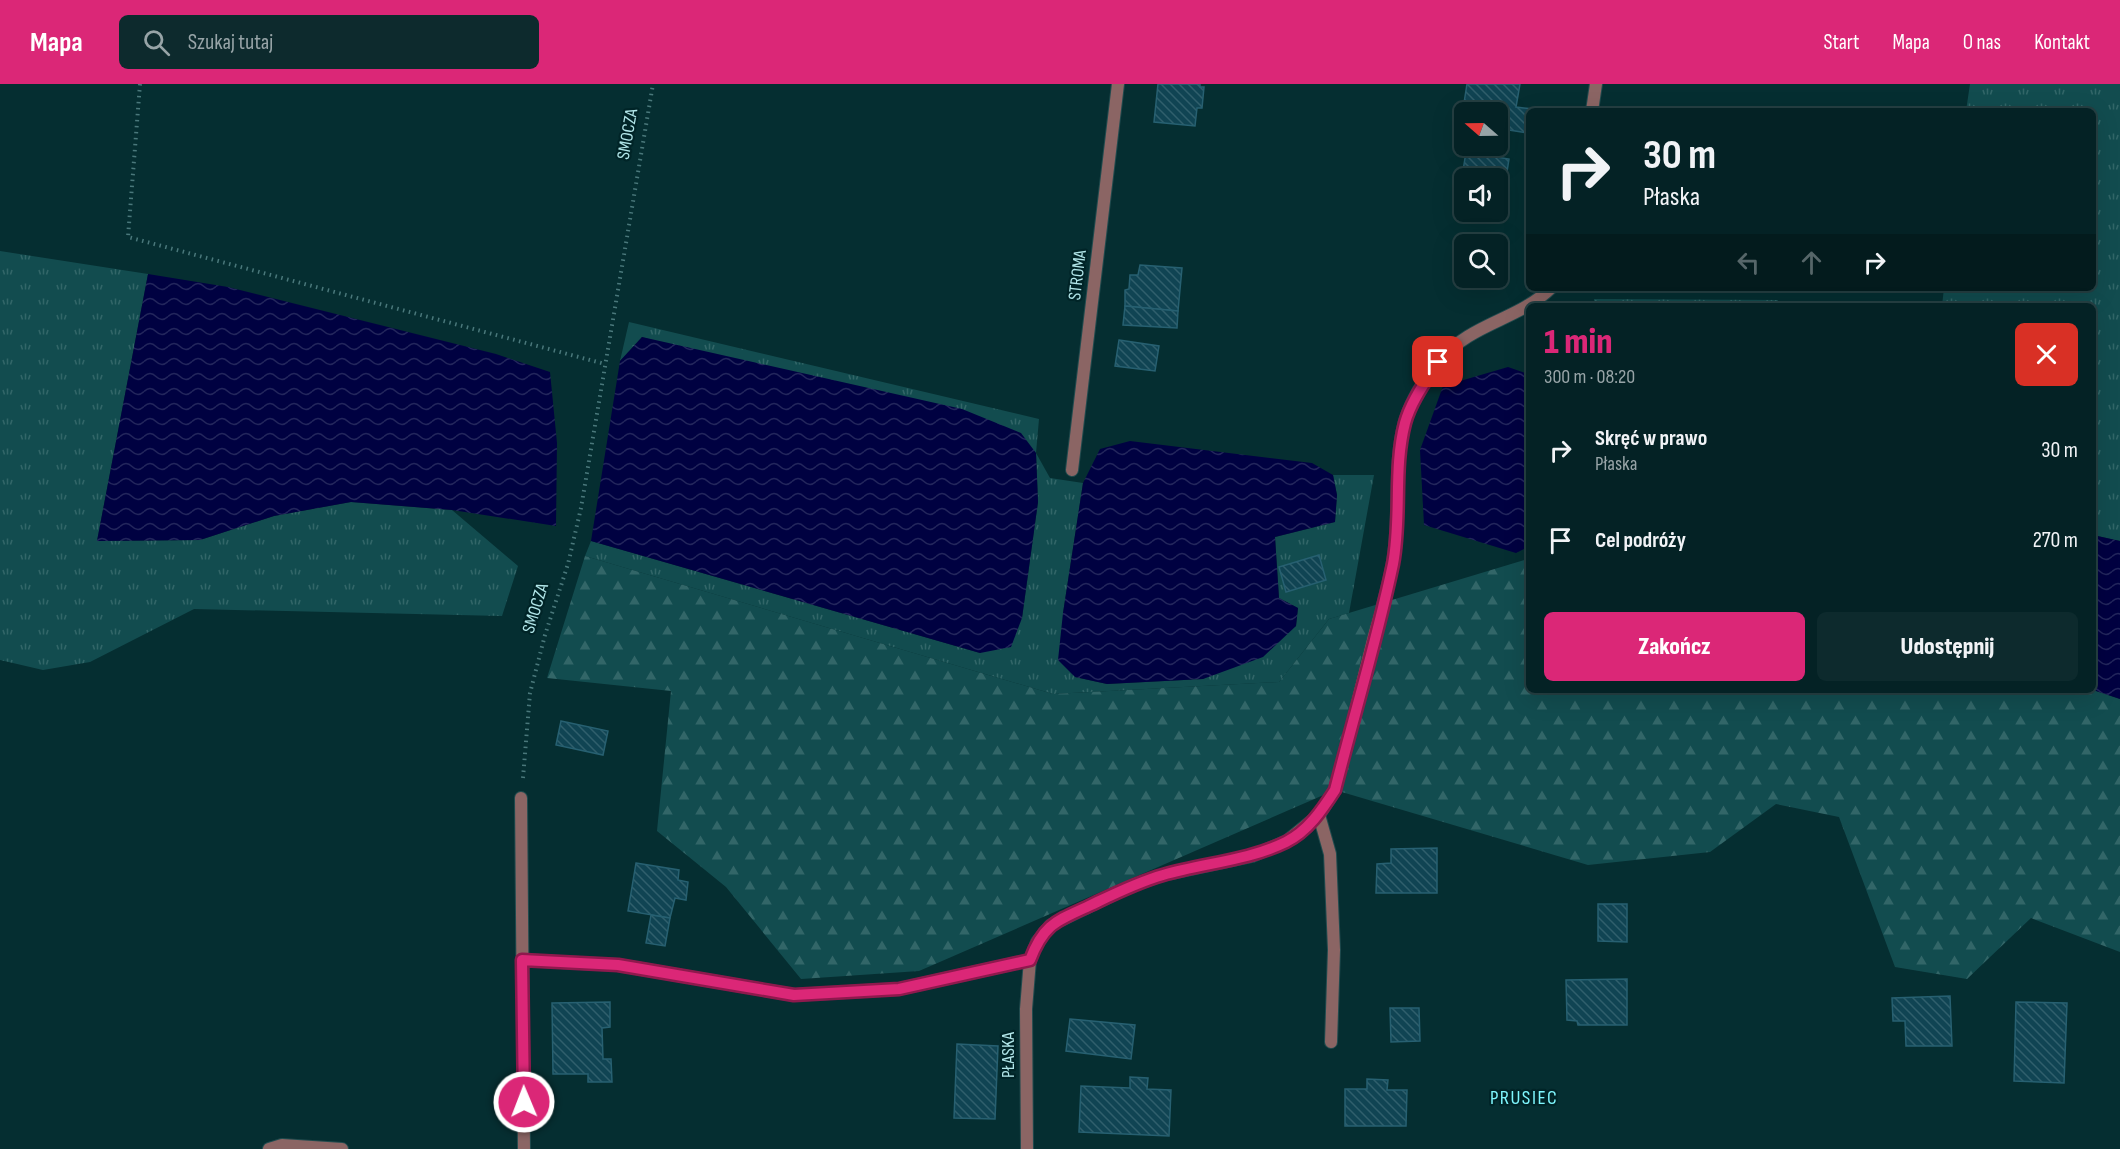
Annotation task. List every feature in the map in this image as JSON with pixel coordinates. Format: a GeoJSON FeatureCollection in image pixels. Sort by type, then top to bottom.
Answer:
{"type":"FeatureCollection","features":[{"type":"Feature","properties":{"kind":"street","name":"STROMA"},"geometry":{"type":"LineString","coordinates":[[1072,470],[1118,84]]}},
{"type":"Feature","properties":{"kind":"street"},"geometry":{"type":"LineString","coordinates":[[1592,108],[1596,84]]}},
{"type":"Feature","properties":{"kind":"street","name":"PŁASKA"},"geometry":{"type":"LineString","coordinates":[[1531,303],[1547,291]]}},
{"type":"Feature","properties":{"kind":"street","name":"PŁASKA"},"geometry":{"type":"LineString","coordinates":[[1026,1149],[1026,1009],[1030,960],[1037,942],[1051,925],[1131,886],[1163,875],[1252,856],[1287,841],[1319,815],[1335,790],[1393,562],[1398,522],[1400,458],[1405,421],[1416,396],[1438,362],[1461,339],[1526,307]]}},
{"type":"Feature","properties":{"kind":"street"},"geometry":{"type":"LineString","coordinates":[[521,798],[524,1149]]}},
{"type":"Feature","properties":{"kind":"street"},"geometry":{"type":"LineString","coordinates":[[1319,815],[1330,854],[1334,950],[1331,1042]]}},
{"type":"Feature","properties":{"kind":"street"},"geometry":{"type":"LineString","coordinates":[[522,960],[618,965],[794,995],[899,989],[1030,960]]}},
{"type":"Feature","properties":{"kind":"street"},"geometry":{"type":"LineString","coordinates":[[269,1149],[282,1145],[342,1149]]}},
{"type":"Feature","properties":{"kind":"path"},"geometry":{"type":"LineString","coordinates":[[140,84],[128,237],[606,364]]}},
{"type":"Feature","properties":{"kind":"path","name":"SMOCZA"},"geometry":{"type":"LineString","coordinates":[[521,798],[530,693],[545,635],[568,564],[581,508],[652,84]]}},
{"type":"Feature","properties":{"kind":"green space"},"geometry":{"type":"Polygon","coordinates":[[[1970,84],[2120,84],[2120,541],[2096,536],[2096,303],[1942,303],[1944,291],[2096,291],[2096,108],[1966,108],[1970,84]]]}},
{"type":"Feature","properties":{"kind":"green space"},"geometry":{"type":"Polygon","coordinates":[[[0,251],[148,274],[97,541],[200,540],[274,516],[351,502],[452,510],[518,566],[502,616],[194,609],[90,662],[43,670],[0,660],[0,251]]]}},
{"type":"Feature","properties":{"kind":"green space"},"geometry":{"type":"Polygon","coordinates":[[[1594,299],[1778,300],[1778,303],[1594,303],[1594,299]]]}},
{"type":"Feature","properties":{"kind":"green space"},"geometry":{"type":"Polygon","coordinates":[[[629,322],[1039,419],[1036,453],[642,337],[620,361],[629,322]]]}},
{"type":"Feature","properties":{"kind":"green space"},"geometry":{"type":"Polygon","coordinates":[[[1036,453],[1050,478],[1083,483],[1063,613],[1075,677],[1107,684],[1203,679],[1296,626],[1298,608],[1279,598],[1275,537],[1335,522],[1337,495],[1333,475],[1374,475],[1349,613],[1329,619],[1279,682],[1053,694],[585,556],[591,541],[980,653],[1022,618],[1038,502],[1036,453]]]}},
{"type":"Feature","properties":{"kind":"green space"},"geometry":{"type":"Polygon","coordinates":[[[585,556],[1053,694],[1279,682],[1329,619],[1526,560],[1526,693],[2096,693],[2096,691],[2120,699],[2120,952],[2031,918],[1967,979],[1895,967],[1839,817],[1776,804],[1710,852],[1588,865],[1335,790],[919,971],[801,979],[726,887],[657,831],[671,691],[547,678],[585,556]]]}},
{"type":"Feature","properties":{"kind":"water"},"geometry":{"type":"Polygon","coordinates":[[[148,274],[228,287],[496,354],[550,372],[557,443],[556,526],[452,510],[351,502],[274,516],[200,540],[97,541],[148,274]]]}},
{"type":"Feature","properties":{"kind":"water"},"geometry":{"type":"Polygon","coordinates":[[[642,337],[962,409],[1021,433],[1036,453],[1038,502],[1022,618],[1011,647],[980,653],[591,541],[620,361],[642,337]]]}},
{"type":"Feature","properties":{"kind":"water"},"geometry":{"type":"Polygon","coordinates":[[[1508,367],[1526,373],[1526,548],[1516,553],[1424,525],[1420,450],[1443,386],[1508,367]]]}},
{"type":"Feature","properties":{"kind":"water"},"geometry":{"type":"Polygon","coordinates":[[[1130,441],[1312,463],[1333,475],[1337,495],[1335,522],[1275,537],[1279,598],[1298,608],[1296,626],[1263,657],[1203,679],[1107,684],[1075,677],[1058,660],[1083,483],[1100,449],[1130,441]]]}},
{"type":"Feature","properties":{"kind":"water"},"geometry":{"type":"Polygon","coordinates":[[[2096,536],[2120,541],[2120,699],[2096,691],[2096,536]]]}},
{"type":"Feature","properties":{"kind":"building"},"geometry":{"type":"Polygon","coordinates":[[[1158,84],[1200,84],[1200,87],[1204,87],[1202,108],[1197,108],[1195,126],[1154,122],[1158,84]]]}},
{"type":"Feature","properties":{"kind":"building"},"geometry":{"type":"Polygon","coordinates":[[[1467,84],[1520,84],[1516,107],[1526,108],[1526,133],[1508,130],[1508,102],[1464,102],[1467,84]]]}},
{"type":"Feature","properties":{"kind":"building"},"geometry":{"type":"Polygon","coordinates":[[[1465,156],[1509,159],[1508,168],[1463,168],[1465,156]]]}},
{"type":"Feature","properties":{"kind":"building"},"geometry":{"type":"Polygon","coordinates":[[[1140,265],[1182,268],[1178,311],[1125,306],[1125,290],[1129,289],[1130,275],[1138,275],[1140,265]]]}},
{"type":"Feature","properties":{"kind":"building"},"geometry":{"type":"Polygon","coordinates":[[[1125,306],[1178,311],[1177,328],[1123,325],[1125,306]]]}},
{"type":"Feature","properties":{"kind":"building"},"geometry":{"type":"Polygon","coordinates":[[[1119,340],[1159,346],[1155,371],[1115,366],[1119,340]]]}},
{"type":"Feature","properties":{"kind":"building"},"geometry":{"type":"Polygon","coordinates":[[[1319,555],[1326,580],[1286,592],[1279,567],[1319,555]]]}},
{"type":"Feature","properties":{"kind":"building"},"geometry":{"type":"Polygon","coordinates":[[[561,721],[608,731],[603,755],[556,745],[561,721]]]}},
{"type":"Feature","properties":{"kind":"building"},"geometry":{"type":"Polygon","coordinates":[[[1437,848],[1437,893],[1376,893],[1377,864],[1391,863],[1391,849],[1437,848]]]}},
{"type":"Feature","properties":{"kind":"building"},"geometry":{"type":"Polygon","coordinates":[[[636,863],[679,870],[678,880],[688,882],[686,900],[675,898],[670,918],[628,911],[636,863]]]}},
{"type":"Feature","properties":{"kind":"building"},"geometry":{"type":"Polygon","coordinates":[[[1598,904],[1627,904],[1627,942],[1598,941],[1598,904]]]}},
{"type":"Feature","properties":{"kind":"building"},"geometry":{"type":"Polygon","coordinates":[[[651,915],[670,918],[665,946],[646,943],[651,915]]]}},
{"type":"Feature","properties":{"kind":"building"},"geometry":{"type":"Polygon","coordinates":[[[1627,979],[1627,1025],[1578,1025],[1577,1021],[1567,1020],[1566,980],[1627,979]]]}},
{"type":"Feature","properties":{"kind":"building"},"geometry":{"type":"Polygon","coordinates":[[[1950,996],[1952,1046],[1906,1046],[1905,1021],[1893,1021],[1892,998],[1950,996]]]}},
{"type":"Feature","properties":{"kind":"building"},"geometry":{"type":"Polygon","coordinates":[[[610,1002],[610,1027],[602,1028],[603,1059],[611,1059],[612,1082],[588,1082],[588,1074],[553,1074],[552,1003],[610,1002]]]}},
{"type":"Feature","properties":{"kind":"building"},"geometry":{"type":"Polygon","coordinates":[[[2016,1002],[2067,1003],[2064,1083],[2014,1081],[2016,1002]]]}},
{"type":"Feature","properties":{"kind":"building"},"geometry":{"type":"Polygon","coordinates":[[[1390,1008],[1419,1008],[1420,1041],[1391,1042],[1390,1008]]]}},
{"type":"Feature","properties":{"kind":"building"},"geometry":{"type":"Polygon","coordinates":[[[1070,1019],[1135,1025],[1131,1059],[1066,1051],[1070,1019]]]}},
{"type":"Feature","properties":{"kind":"building"},"geometry":{"type":"Polygon","coordinates":[[[957,1044],[998,1046],[995,1119],[954,1118],[957,1044]]]}},
{"type":"Feature","properties":{"kind":"building"},"geometry":{"type":"Polygon","coordinates":[[[1130,1077],[1148,1078],[1147,1089],[1171,1090],[1169,1136],[1079,1132],[1081,1086],[1130,1088],[1130,1077]]]}},
{"type":"Feature","properties":{"kind":"building"},"geometry":{"type":"Polygon","coordinates":[[[1367,1079],[1388,1080],[1387,1090],[1407,1090],[1406,1126],[1345,1126],[1345,1089],[1367,1089],[1367,1079]]]}},
{"type":"Feature","properties":{"kind":"district","name":"PRUSIEC"},"geometry":{"type":"Point","coordinates":[1524,1097]}},
{"type":"Feature","properties":{"kind":"route"},"geometry":{"type":"LineString","coordinates":[[524,1102],[522,960],[618,965],[794,995],[899,989],[1030,960],[1037,942],[1051,925],[1070,915],[1131,886],[1163,875],[1252,856],[1287,841],[1305,828],[1319,815],[1335,790],[1393,562],[1398,522],[1400,458],[1405,421],[1416,396],[1438,362]]}}]}
